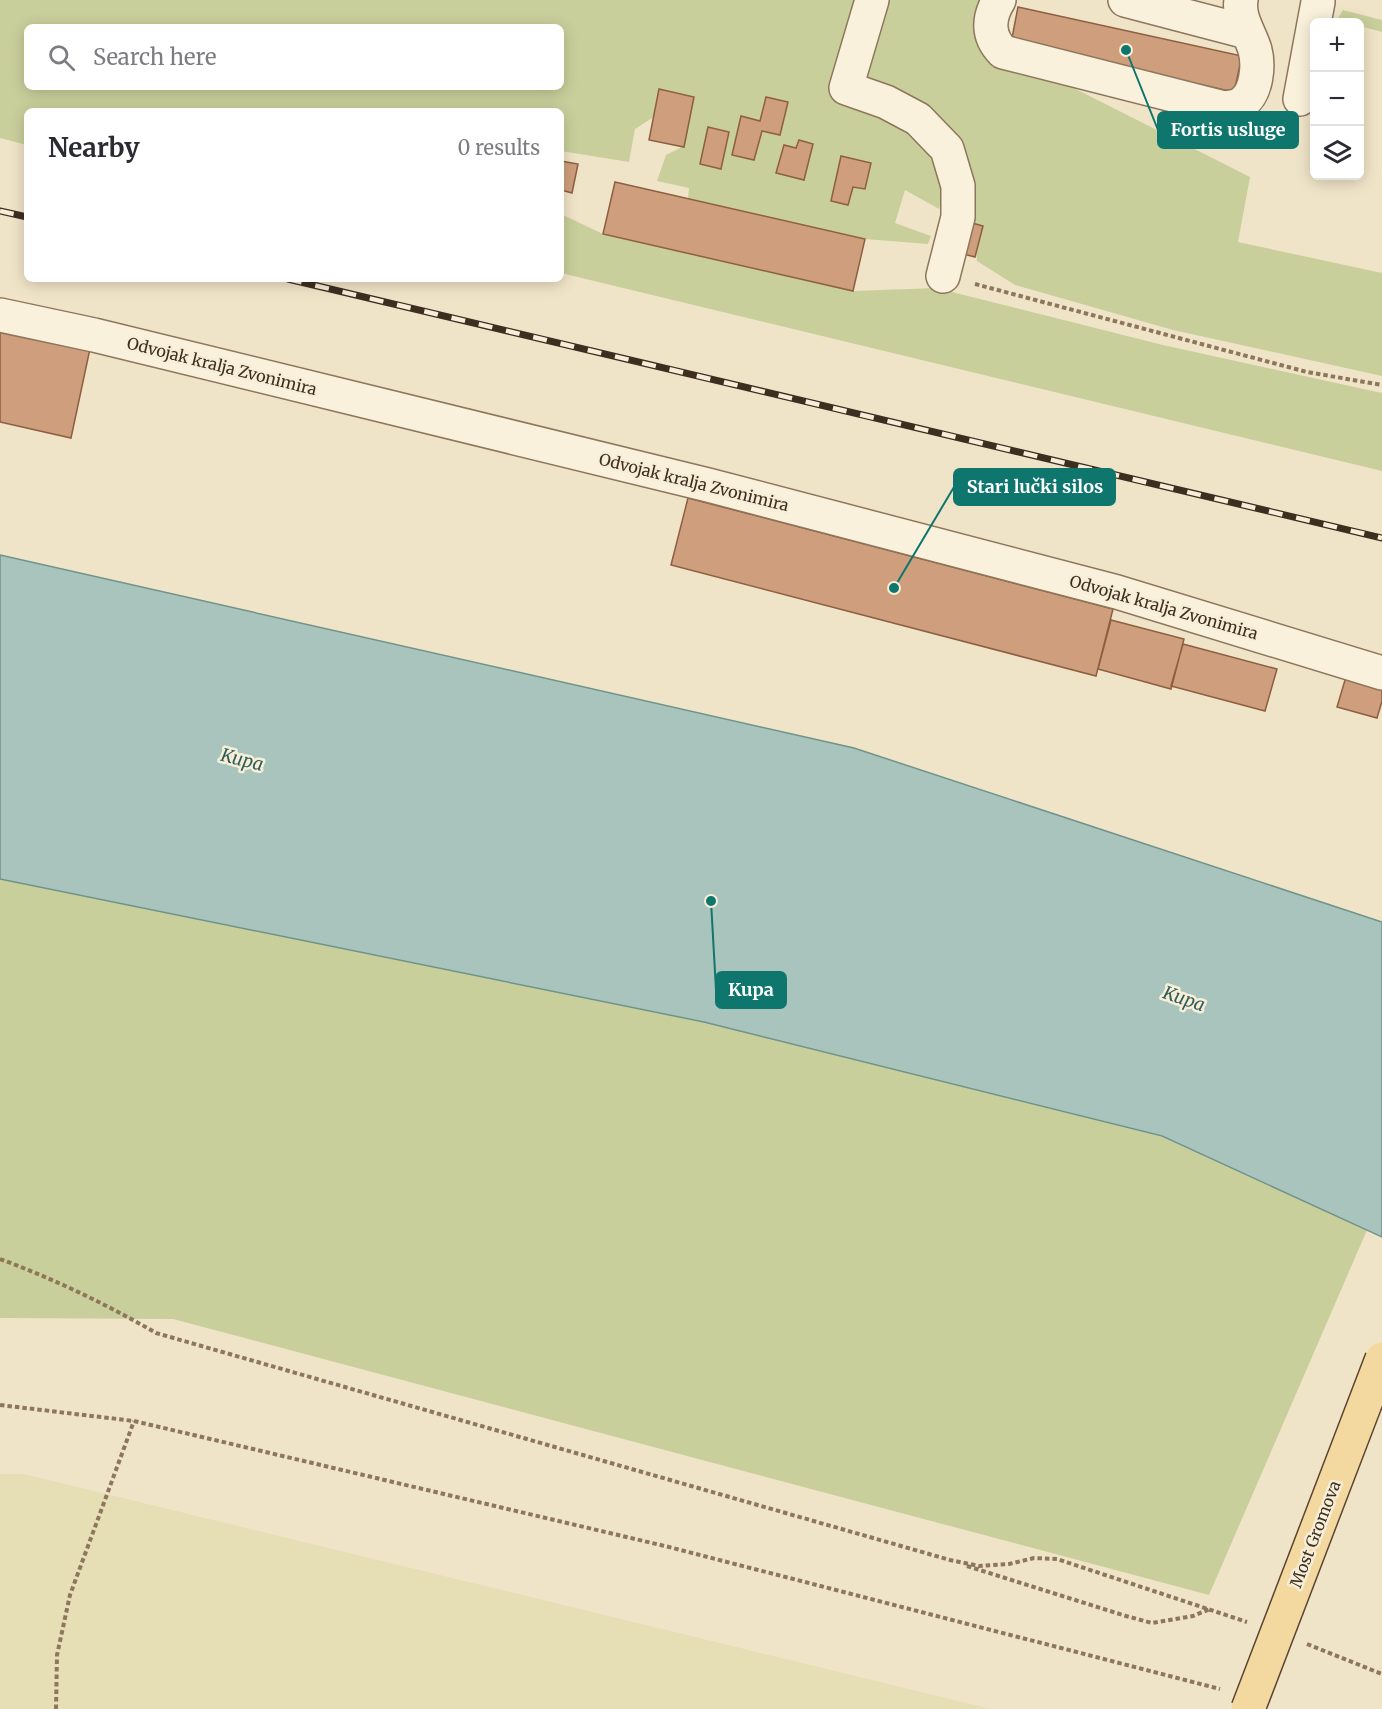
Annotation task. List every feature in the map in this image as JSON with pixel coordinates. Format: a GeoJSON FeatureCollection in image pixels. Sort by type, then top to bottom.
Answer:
{"type":"FeatureCollection","features":[{"type":"Feature","properties":{"kind":"main road","name":"Most Gromova"},"geometry":{"type":"LineString","coordinates":[[1238,1700],[1382,1359]]}},
{"type":"Feature","properties":{"kind":"street"},"geometry":{"type":"LineString","coordinates":[[872,0],[846,88],[886,102],[918,119],[947,149],[958,186],[958,217],[943,276]]}},
{"type":"Feature","properties":{"kind":"street"},"geometry":{"type":"LineString","coordinates":[[999,0],[993,10],[990,24],[993,39],[1003,52],[1224,108],[1241,104],[1251,93],[1255,77],[1255,51],[1241,15],[1241,0]]}},
{"type":"Feature","properties":{"kind":"street"},"geometry":{"type":"LineString","coordinates":[[1125,0],[1247,32]]}},
{"type":"Feature","properties":{"kind":"street"},"geometry":{"type":"LineString","coordinates":[[1299,99],[1318,2]]}},
{"type":"Feature","properties":{"kind":"street","name":"Odvojak kralja Zvonimira"},"geometry":{"type":"LineString","coordinates":[[0,315],[117,341],[708,485],[1117,592],[1382,673]]}},
{"type":"Feature","properties":{"kind":"path"},"geometry":{"type":"LineString","coordinates":[[943,276],[1307,372],[1382,384]]}},
{"type":"Feature","properties":{"kind":"path"},"geometry":{"type":"LineString","coordinates":[[0,1259],[36,1272],[118,1311],[156,1333],[950,1560],[1126,1616],[1152,1623],[1193,1616],[1210,1608]]}},
{"type":"Feature","properties":{"kind":"path"},"geometry":{"type":"LineString","coordinates":[[0,1404],[134,1421],[669,1547],[1238,1700]]}},
{"type":"Feature","properties":{"kind":"path"},"geometry":{"type":"LineString","coordinates":[[56,1709],[57,1655],[70,1595],[134,1421]]}},
{"type":"Feature","properties":{"kind":"path"},"geometry":{"type":"LineString","coordinates":[[950,1560],[979,1566],[1010,1564],[1034,1558],[1057,1559],[1254,1624]]}},
{"type":"Feature","properties":{"kind":"path"},"geometry":{"type":"LineString","coordinates":[[1297,1640],[1382,1674]]}},
{"type":"Feature","properties":{"kind":"shaded area"},"geometry":{"type":"Polygon","coordinates":[[[0,1474],[24,1474],[991,1709],[0,1709],[0,1474]]]}},
{"type":"Feature","properties":{"kind":"green space"},"geometry":{"type":"Polygon","coordinates":[[[0,0],[863,0],[835,98],[911,125],[947,176],[939,209],[905,190],[895,223],[931,236],[928,244],[865,239],[688,199],[689,188],[657,181],[666,155],[684,146],[657,115],[635,129],[629,162],[564,151],[564,108],[24,108],[24,144],[0,138],[0,0]]]}},
{"type":"Feature","properties":{"kind":"green space"},"geometry":{"type":"Polygon","coordinates":[[[890,0],[983,0],[979,6],[1042,72],[1250,177],[1238,242],[1382,273],[1382,376],[1173,330],[1015,285],[977,261],[972,212],[958,143],[862,77],[890,0]]]}},
{"type":"Feature","properties":{"kind":"green space"},"geometry":{"type":"Polygon","coordinates":[[[1343,10],[1382,20],[1382,32],[1364,27],[1364,18],[1338,18],[1343,10]]]}},
{"type":"Feature","properties":{"kind":"green space"},"geometry":{"type":"Polygon","coordinates":[[[564,215],[603,234],[853,291],[936,288],[1163,345],[1382,393],[1382,471],[564,274],[564,215]]]}},
{"type":"Feature","properties":{"kind":"green space"},"geometry":{"type":"Polygon","coordinates":[[[0,879],[704,1022],[1162,1137],[1367,1230],[1209,1595],[173,1319],[0,1318],[0,879]]]}},
{"type":"Feature","properties":{"kind":"water","name":"Kupa"},"geometry":{"type":"Polygon","coordinates":[[[0,555],[854,748],[1382,922],[1382,1237],[1162,1136],[704,1022],[0,879],[0,555]]]}},
{"type":"Feature","properties":{"kind":"building"},"geometry":{"type":"Polygon","coordinates":[[[1018,7],[1242,56],[1234,92],[1011,43],[1018,7]]]}},
{"type":"Feature","properties":{"kind":"building"},"geometry":{"type":"Polygon","coordinates":[[[659,89],[694,97],[684,147],[649,140],[659,89]]]}},
{"type":"Feature","properties":{"kind":"building"},"geometry":{"type":"Polygon","coordinates":[[[766,97],[788,102],[780,135],[762,131],[754,160],[732,155],[741,116],[760,121],[766,97]]]}},
{"type":"Feature","properties":{"kind":"building"},"geometry":{"type":"Polygon","coordinates":[[[708,127],[729,132],[721,169],[700,164],[708,127]]]}},
{"type":"Feature","properties":{"kind":"building"},"geometry":{"type":"Polygon","coordinates":[[[799,140],[813,144],[804,180],[776,173],[784,145],[796,148],[799,140]]]}},
{"type":"Feature","properties":{"kind":"building"},"geometry":{"type":"Polygon","coordinates":[[[841,156],[871,163],[865,189],[853,187],[848,205],[831,201],[841,156]]]}},
{"type":"Feature","properties":{"kind":"building"},"geometry":{"type":"Polygon","coordinates":[[[564,162],[578,164],[572,193],[564,191],[564,162]]]}},
{"type":"Feature","properties":{"kind":"building"},"geometry":{"type":"Polygon","coordinates":[[[615,182],[865,239],[853,291],[603,234],[615,182]]]}},
{"type":"Feature","properties":{"kind":"building"},"geometry":{"type":"Polygon","coordinates":[[[965,221],[983,226],[975,257],[956,252],[965,221]]]}},
{"type":"Feature","properties":{"kind":"building"},"geometry":{"type":"Polygon","coordinates":[[[0,323],[91,344],[71,438],[0,422],[0,323]]]}},
{"type":"Feature","properties":{"kind":"building"},"geometry":{"type":"Polygon","coordinates":[[[688,498],[1113,609],[1096,676],[671,565],[688,498]]]}},
{"type":"Feature","properties":{"kind":"building"},"geometry":{"type":"Polygon","coordinates":[[[1111,620],[1184,639],[1171,689],[1098,669],[1111,620]]]}},
{"type":"Feature","properties":{"kind":"building"},"geometry":{"type":"Polygon","coordinates":[[[1183,644],[1277,669],[1265,711],[1171,686],[1183,644]]]}},
{"type":"Feature","properties":{"kind":"building"},"geometry":{"type":"Polygon","coordinates":[[[1348,670],[1382,681],[1382,701],[1377,718],[1337,707],[1348,670]]]}},
{"type":"Feature","properties":{"kind":"railway"},"geometry":{"type":"LineString","coordinates":[[0,211],[24,216]]}},
{"type":"Feature","properties":{"kind":"railway"},"geometry":{"type":"LineString","coordinates":[[301,282],[1382,538]]}},
{"type":"Feature","properties":{"kind":"place","name":"Fortis usluge"},"geometry":{"type":"Point","coordinates":[1126,50]}},
{"type":"Feature","properties":{"kind":"place","name":"Stari lučki silos"},"geometry":{"type":"Point","coordinates":[894,588]}},
{"type":"Feature","properties":{"kind":"place","name":"Kupa"},"geometry":{"type":"Point","coordinates":[711,901]}}]}
